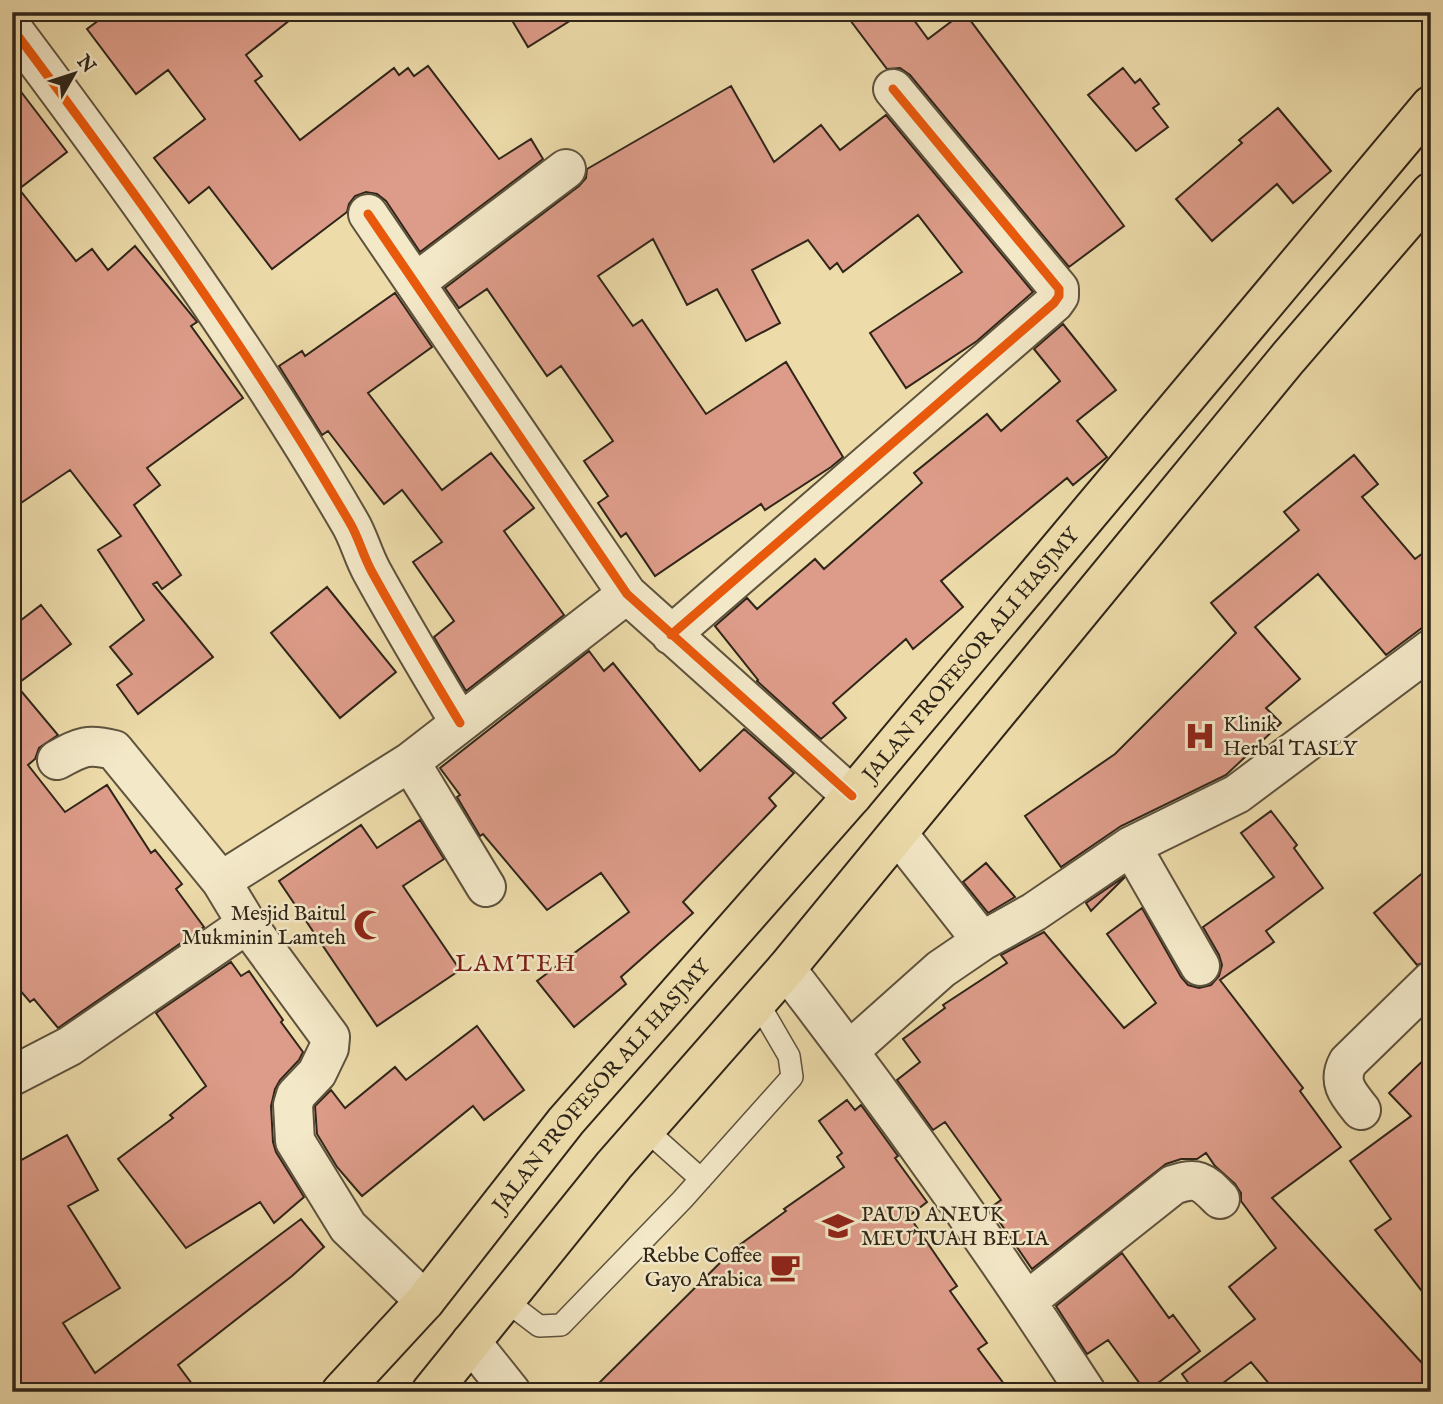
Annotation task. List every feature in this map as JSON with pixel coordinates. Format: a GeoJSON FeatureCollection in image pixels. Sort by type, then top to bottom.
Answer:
{"type":"FeatureCollection","features":[{"type":"Feature","properties":{"kind":"main road","name":"JALAN PROFESOR ALI HASJMY"},"geometry":{"type":"LineString","coordinates":[[341,1392],[425,1301],[566,1122],[852,796],[1431,105]]}},
{"type":"Feature","properties":{"kind":"main road"},"geometry":{"type":"LineString","coordinates":[[431,1392],[645,1129],[786,969],[1288,358],[1431,192]]}},
{"type":"Feature","properties":{"kind":"main road"},"geometry":{"type":"LineString","coordinates":[[1116,478],[1161,512]]}},
{"type":"Feature","properties":{"kind":"street"},"geometry":{"type":"LineString","coordinates":[[12,28],[113,163],[306,452],[352,526],[370,569],[460,723]]}},
{"type":"Feature","properties":{"kind":"street"},"geometry":{"type":"LineString","coordinates":[[671,635],[1055,303],[1059,296],[1059,289],[893,89]]}},
{"type":"Feature","properties":{"kind":"street"},"geometry":{"type":"LineString","coordinates":[[415,283],[566,169]]}},
{"type":"Feature","properties":{"kind":"street"},"geometry":{"type":"LineString","coordinates":[[368,214],[627,594],[852,796]]}},
{"type":"Feature","properties":{"kind":"street"},"geometry":{"type":"LineString","coordinates":[[221,881],[410,762],[627,594]]}},
{"type":"Feature","properties":{"kind":"street"},"geometry":{"type":"LineString","coordinates":[[849,1051],[941,969],[982,941],[1034,912],[1131,846],[1237,794],[1431,649]]}},
{"type":"Feature","properties":{"kind":"street"},"geometry":{"type":"LineString","coordinates":[[57,760],[85,745],[114,750],[221,881],[247,924],[330,1037],[329,1048],[317,1073],[296,1095],[293,1105],[295,1141],[348,1227],[425,1301]]}},
{"type":"Feature","properties":{"kind":"street"},"geometry":{"type":"LineString","coordinates":[[410,762],[486,887]]}},
{"type":"Feature","properties":{"kind":"street"},"geometry":{"type":"LineString","coordinates":[[898,834],[982,941]]}},
{"type":"Feature","properties":{"kind":"street"},"geometry":{"type":"LineString","coordinates":[[1131,846],[1200,966]]}},
{"type":"Feature","properties":{"kind":"street"},"geometry":{"type":"LineString","coordinates":[[12,1076],[69,1046],[247,924]]}},
{"type":"Feature","properties":{"kind":"street"},"geometry":{"type":"LineString","coordinates":[[786,969],[878,1089],[1027,1301],[1086,1392]]}},
{"type":"Feature","properties":{"kind":"street"},"geometry":{"type":"LineString","coordinates":[[1361,1110],[1344,1089],[1344,1069],[1431,981]]}},
{"type":"Feature","properties":{"kind":"street"},"geometry":{"type":"LineString","coordinates":[[1027,1301],[1174,1185],[1186,1180],[1196,1180],[1206,1185],[1220,1199]]}},
{"type":"Feature","properties":{"kind":"street"},"geometry":{"type":"LineString","coordinates":[[471,1342],[507,1390]]}},
{"type":"Feature","properties":{"kind":"lane"},"geometry":{"type":"LineString","coordinates":[[505,1300],[539,1326],[561,1325],[701,1179],[792,1077],[789,1056],[757,1001]]}},
{"type":"Feature","properties":{"kind":"lane"},"geometry":{"type":"LineString","coordinates":[[645,1129],[701,1179]]}},
{"type":"Feature","properties":{"kind":"building"},"geometry":{"type":"Polygon","coordinates":[[[110,12],[300,12],[246,55],[262,76],[255,81],[300,140],[394,68],[399,75],[408,68],[414,76],[428,66],[499,159],[531,139],[543,159],[420,252],[386,201],[377,194],[366,192],[355,196],[347,212],[272,269],[209,187],[189,203],[154,158],[205,119],[168,70],[136,94],[87,29],[110,12]]]}},
{"type":"Feature","properties":{"kind":"building"},"geometry":{"type":"Polygon","coordinates":[[[507,12],[584,12],[528,47],[507,12]]]}},
{"type":"Feature","properties":{"kind":"building"},"geometry":{"type":"Polygon","coordinates":[[[844,12],[908,12],[928,39],[964,12],[1124,226],[1069,267],[910,75],[900,68],[887,69],[844,12]]]}},
{"type":"Feature","properties":{"kind":"building"},"geometry":{"type":"Polygon","coordinates":[[[1123,68],[1135,83],[1140,79],[1159,104],[1153,108],[1168,127],[1136,151],[1088,95],[1123,68]]]}},
{"type":"Feature","properties":{"kind":"building"},"geometry":{"type":"Polygon","coordinates":[[[12,80],[67,152],[19,189],[76,261],[92,249],[108,270],[135,246],[197,322],[191,326],[243,398],[147,468],[160,485],[134,505],[181,575],[162,589],[157,582],[153,584],[213,657],[138,714],[117,685],[132,674],[110,647],[144,620],[98,550],[121,536],[70,470],[12,509],[12,80]]]}},
{"type":"Feature","properties":{"kind":"building"},"geometry":{"type":"Polygon","coordinates":[[[731,86],[774,162],[821,125],[840,150],[886,115],[1033,292],[977,341],[906,388],[870,333],[962,272],[918,215],[843,272],[837,263],[830,269],[808,240],[752,270],[780,323],[746,341],[717,289],[687,305],[653,239],[598,276],[633,326],[642,320],[706,414],[786,362],[843,457],[765,510],[761,504],[655,576],[626,533],[621,537],[598,503],[608,496],[584,461],[613,441],[561,366],[547,376],[487,289],[459,308],[445,288],[579,186],[586,178],[587,169],[731,86]]]}},
{"type":"Feature","properties":{"kind":"building"},"geometry":{"type":"Polygon","coordinates":[[[1278,108],[1331,171],[1293,203],[1277,184],[1212,241],[1176,199],[1242,143],[1239,140],[1278,108]]]}},
{"type":"Feature","properties":{"kind":"building"},"geometry":{"type":"Polygon","coordinates":[[[395,293],[432,347],[368,393],[442,490],[491,453],[534,508],[504,531],[564,615],[466,691],[434,637],[454,621],[413,562],[442,542],[402,490],[384,504],[328,431],[322,435],[279,366],[302,351],[305,356],[395,293]]]}},
{"type":"Feature","properties":{"kind":"building"},"geometry":{"type":"Polygon","coordinates":[[[1063,324],[1116,390],[1077,421],[1107,457],[1073,485],[1067,478],[941,581],[963,607],[913,649],[906,639],[833,703],[846,718],[821,739],[757,681],[715,626],[747,598],[757,609],[815,559],[824,569],[922,483],[914,473],[987,414],[1001,431],[1060,381],[1034,349],[1063,324]]]}},
{"type":"Feature","properties":{"kind":"building"},"geometry":{"type":"Polygon","coordinates":[[[1354,455],[1378,484],[1362,497],[1415,559],[1431,547],[1431,621],[1386,655],[1318,574],[1255,627],[1300,679],[1266,708],[1281,723],[1226,775],[1121,826],[1061,867],[1025,816],[1115,754],[1236,633],[1211,603],[1299,530],[1284,512],[1354,455]]]}},
{"type":"Feature","properties":{"kind":"building"},"geometry":{"type":"Polygon","coordinates":[[[327,587],[396,672],[340,718],[271,633],[327,587]]]}},
{"type":"Feature","properties":{"kind":"building"},"geometry":{"type":"Polygon","coordinates":[[[41,605],[71,644],[16,685],[58,735],[39,748],[35,759],[28,765],[65,812],[107,785],[151,853],[155,850],[182,884],[176,889],[204,927],[58,1028],[34,999],[30,1002],[12,981],[12,627],[41,605]]]}},
{"type":"Feature","properties":{"kind":"building"},"geometry":{"type":"Polygon","coordinates":[[[589,651],[604,671],[613,663],[700,771],[744,729],[794,773],[769,798],[776,806],[683,902],[693,913],[621,977],[626,984],[574,1027],[537,981],[629,912],[601,873],[547,910],[483,834],[480,836],[457,797],[460,795],[440,768],[589,651]]]}},
{"type":"Feature","properties":{"kind":"building"},"geometry":{"type":"Polygon","coordinates":[[[1271,811],[1297,845],[1294,848],[1323,888],[1266,931],[1274,942],[1220,980],[1303,1088],[1300,1091],[1341,1147],[1272,1198],[1431,1373],[1431,1392],[1276,1392],[1251,1362],[1211,1392],[1195,1392],[1182,1374],[1255,1319],[1229,1287],[1276,1248],[1241,1201],[1241,1193],[1235,1184],[1215,1166],[1206,1153],[1197,1159],[1181,1159],[1166,1164],[1032,1269],[990,1208],[1001,1200],[945,1122],[933,1130],[897,1080],[920,1062],[903,1039],[945,1008],[943,1005],[1007,963],[1001,955],[1044,932],[1124,1028],[1156,1003],[1107,934],[1142,908],[1188,985],[1199,988],[1211,985],[1219,976],[1222,965],[1203,927],[1274,877],[1241,833],[1271,811]]]}},
{"type":"Feature","properties":{"kind":"building","name":"Mesjid Baitul Mukminin Lamteh"},"geometry":{"type":"Polygon","coordinates":[[[420,820],[444,859],[403,886],[460,970],[377,1026],[279,881],[361,825],[377,848],[420,820]]]}},
{"type":"Feature","properties":{"kind":"building"},"geometry":{"type":"Polygon","coordinates":[[[986,863],[1015,897],[988,913],[963,882],[986,863]]]}},
{"type":"Feature","properties":{"kind":"building"},"geometry":{"type":"Polygon","coordinates":[[[1431,866],[1431,960],[1417,965],[1374,913],[1431,866]]]}},
{"type":"Feature","properties":{"kind":"building"},"geometry":{"type":"Polygon","coordinates":[[[1124,878],[1091,911],[1086,903],[1124,878]]]}},
{"type":"Feature","properties":{"kind":"building"},"geometry":{"type":"Polygon","coordinates":[[[231,962],[241,976],[249,971],[303,1052],[280,1080],[271,1106],[276,1152],[304,1197],[274,1223],[260,1202],[186,1248],[118,1159],[173,1118],[170,1115],[206,1086],[156,1013],[231,962]]]}},
{"type":"Feature","properties":{"kind":"building"},"geometry":{"type":"Polygon","coordinates":[[[477,1026],[524,1090],[484,1120],[473,1106],[362,1196],[337,1167],[317,1134],[315,1106],[331,1090],[345,1108],[395,1067],[406,1080],[477,1026]]]}},
{"type":"Feature","properties":{"kind":"building"},"geometry":{"type":"Polygon","coordinates":[[[1431,1053],[1431,1303],[1375,1230],[1391,1219],[1350,1161],[1411,1116],[1389,1093],[1431,1053]]]}},
{"type":"Feature","properties":{"kind":"building"},"geometry":{"type":"Polygon","coordinates":[[[847,1100],[855,1110],[861,1105],[927,1202],[909,1216],[957,1286],[950,1291],[987,1343],[978,1349],[1010,1392],[590,1392],[734,1249],[786,1211],[784,1209],[844,1167],[837,1157],[842,1153],[819,1121],[847,1100]]]}},
{"type":"Feature","properties":{"kind":"building"},"geometry":{"type":"Polygon","coordinates":[[[67,1135],[98,1190],[68,1206],[120,1288],[63,1323],[95,1373],[301,1219],[324,1247],[292,1276],[178,1365],[198,1392],[19,1392],[12,1381],[12,1165],[67,1135]]]}},
{"type":"Feature","properties":{"kind":"building"},"geometry":{"type":"Polygon","coordinates":[[[1122,1253],[1169,1318],[1173,1315],[1200,1351],[1146,1392],[1108,1340],[1087,1354],[1056,1306],[1122,1253]]]}},
{"type":"Feature","properties":{"kind":"cycle path"},"geometry":{"type":"LineString","coordinates":[[12,28],[145,210],[272,396],[350,523],[372,572],[460,723]]}},
{"type":"Feature","properties":{"kind":"cycle path"},"geometry":{"type":"LineString","coordinates":[[671,635],[1059,296],[1059,289],[893,89]]}},
{"type":"Feature","properties":{"kind":"cycle path"},"geometry":{"type":"LineString","coordinates":[[368,214],[627,594],[852,796]]}},
{"type":"Feature","properties":{"kind":"place","name":"Klinik Herbal TASLY"},"geometry":{"type":"Point","coordinates":[1200,736]}},
{"type":"Feature","properties":{"kind":"place","name":"Mesjid Baitul Mukminin Lamteh"},"geometry":{"type":"Point","coordinates":[369,925]}},
{"type":"Feature","properties":{"kind":"place","name":"PAUD ANEUK MEUTUAH BELIA"},"geometry":{"type":"Point","coordinates":[838,1226]}},
{"type":"Feature","properties":{"kind":"place","name":"Rebbe Coffee Gayo Arabica"},"geometry":{"type":"Point","coordinates":[785,1267]}},
{"type":"Feature","properties":{"kind":"district","name":"LAMTEH"},"geometry":{"type":"Point","coordinates":[516,963]}}]}
